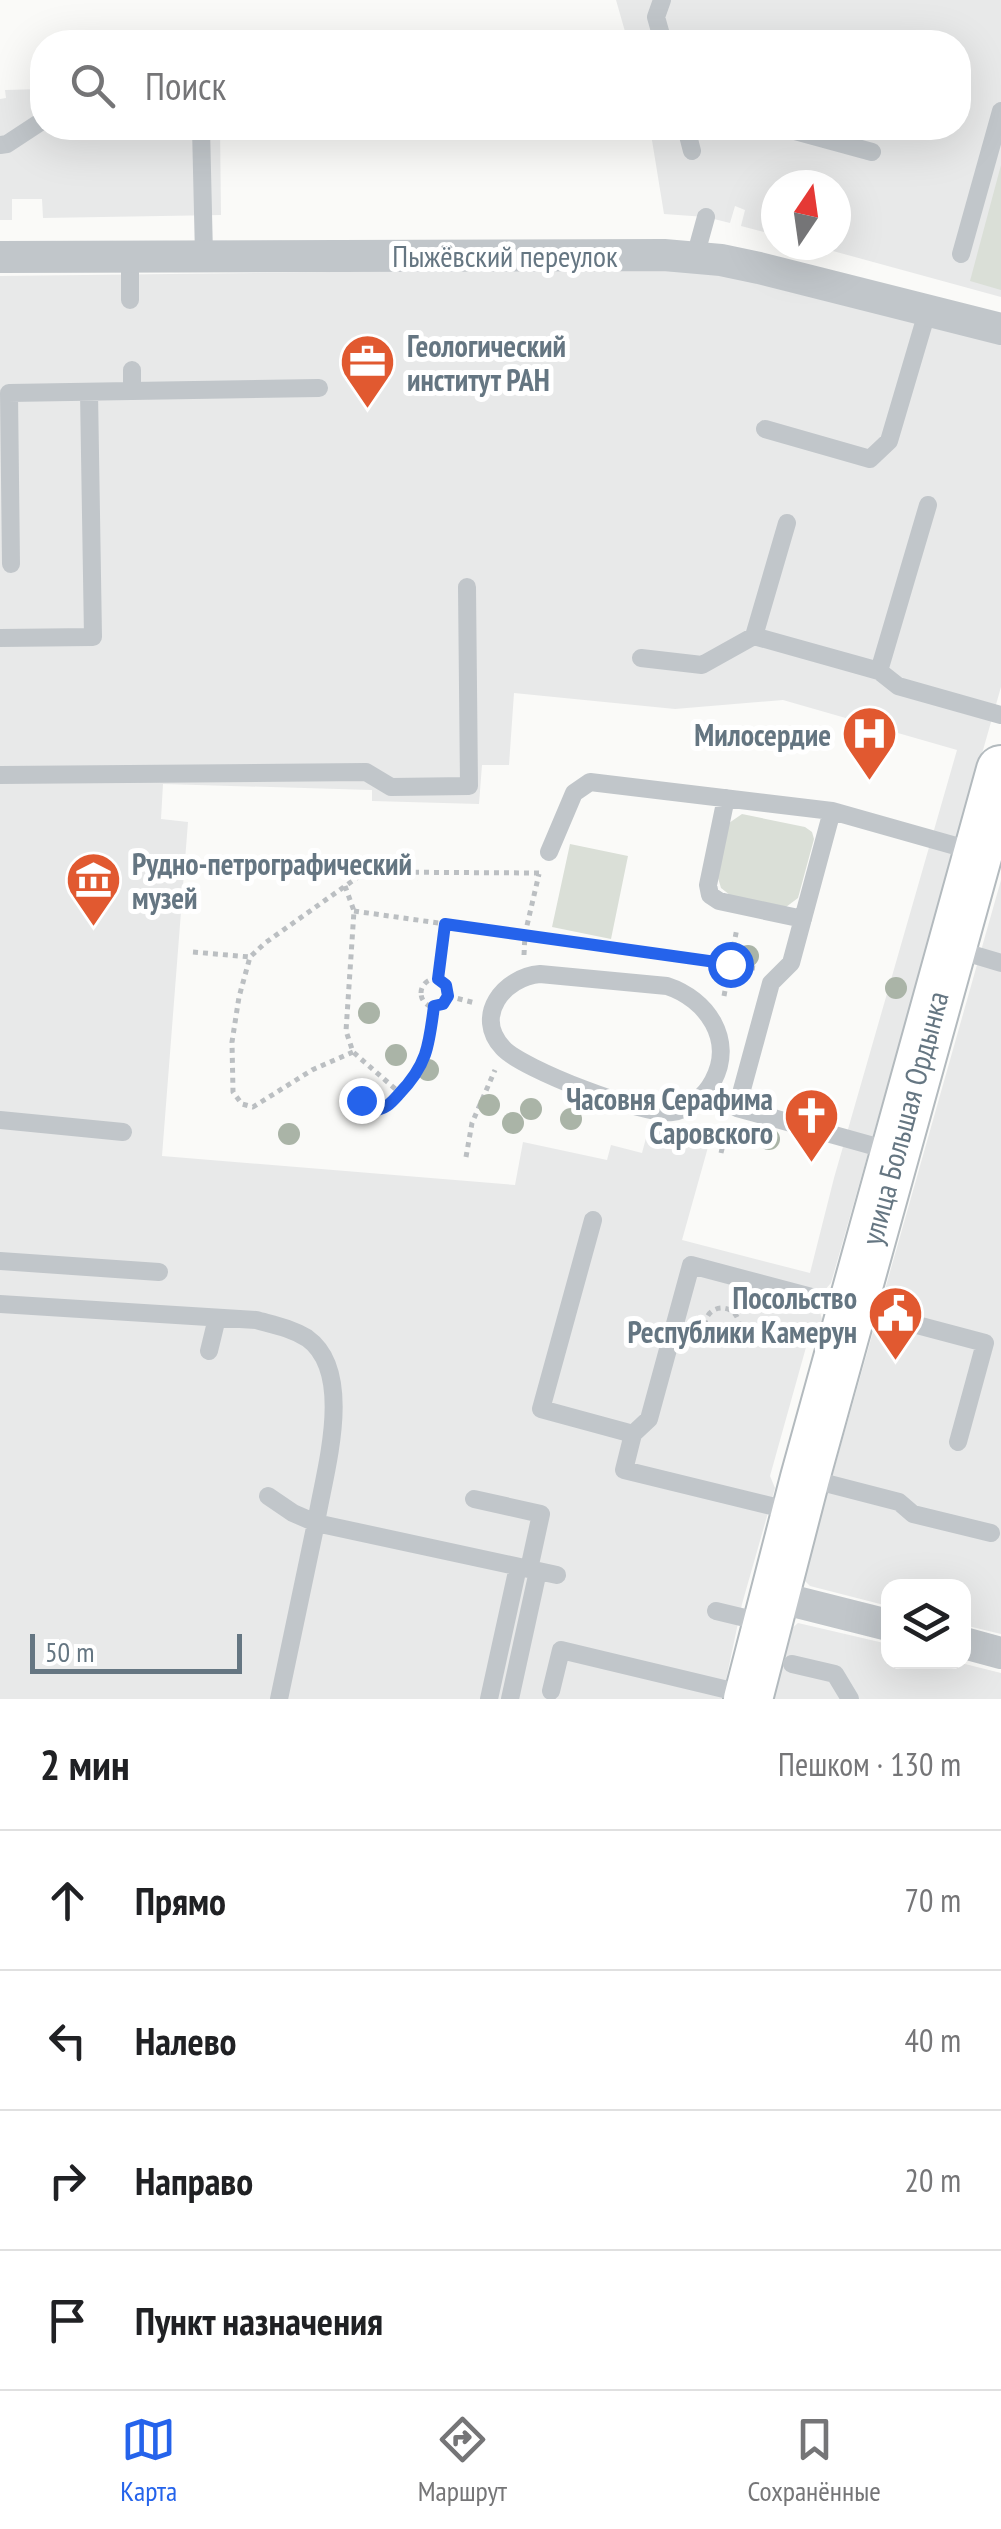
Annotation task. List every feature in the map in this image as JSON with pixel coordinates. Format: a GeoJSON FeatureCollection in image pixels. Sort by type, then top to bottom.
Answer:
{"type":"FeatureCollection","features":[{"type":"Feature","properties":{"kind":"main road","name":"улица Большая Ордынка"},"geometry":{"type":"LineString","coordinates":[[749,1697],[800,1495],[999,783]]}},
{"type":"Feature","properties":{"kind":"street","name":"Пыжёвский переулок"},"geometry":{"type":"LineString","coordinates":[[0,257],[695,258],[760,268],[1001,329]]}},
{"type":"Feature","properties":{"kind":"street"},"geometry":{"type":"LineString","coordinates":[[770,1610],[881,1624]]}},
{"type":"Feature","properties":{"kind":"street"},"geometry":{"type":"LineString","coordinates":[[971,1646],[1001,1653]]}},
{"type":"Feature","properties":{"kind":"lane"},"geometry":{"type":"LineString","coordinates":[[660,30],[656,17],[662,0]]}},
{"type":"Feature","properties":{"kind":"lane"},"geometry":{"type":"LineString","coordinates":[[961,254],[1001,111]]}},
{"type":"Feature","properties":{"kind":"lane"},"geometry":{"type":"LineString","coordinates":[[0,144],[30,129]]}},
{"type":"Feature","properties":{"kind":"lane"},"geometry":{"type":"LineString","coordinates":[[201,140],[204,255]]}},
{"type":"Feature","properties":{"kind":"lane"},"geometry":{"type":"LineString","coordinates":[[689,140],[692,151]]}},
{"type":"Feature","properties":{"kind":"lane"},"geometry":{"type":"LineString","coordinates":[[828,140],[872,152]]}},
{"type":"Feature","properties":{"kind":"lane"},"geometry":{"type":"LineString","coordinates":[[695,258],[706,217]]}},
{"type":"Feature","properties":{"kind":"lane"},"geometry":{"type":"LineString","coordinates":[[130,256],[130,300]]}},
{"type":"Feature","properties":{"kind":"lane"},"geometry":{"type":"LineString","coordinates":[[765,428],[870,459],[890,441],[928,309]]}},
{"type":"Feature","properties":{"kind":"lane"},"geometry":{"type":"LineString","coordinates":[[132,370],[132,391]]}},
{"type":"Feature","properties":{"kind":"lane"},"geometry":{"type":"LineString","coordinates":[[11,564],[8,392],[319,388]]}},
{"type":"Feature","properties":{"kind":"lane"},"geometry":{"type":"LineString","coordinates":[[0,638],[93,637],[89,392]]}},
{"type":"Feature","properties":{"kind":"lane"},"geometry":{"type":"LineString","coordinates":[[879,671],[928,504]]}},
{"type":"Feature","properties":{"kind":"lane"},"geometry":{"type":"LineString","coordinates":[[641,658],[702,665],[754,636],[787,523]]}},
{"type":"Feature","properties":{"kind":"lane"},"geometry":{"type":"LineString","coordinates":[[0,775],[366,772],[392,787],[469,786],[468,586]]}},
{"type":"Feature","properties":{"kind":"lane"},"geometry":{"type":"LineString","coordinates":[[754,636],[879,671],[898,686],[1001,715]]}},
{"type":"Feature","properties":{"kind":"lane"},"geometry":{"type":"LineString","coordinates":[[549,852],[574,793],[590,782],[832,811],[978,852]]}},
{"type":"Feature","properties":{"kind":"lane"},"geometry":{"type":"LineString","coordinates":[[726,798],[708,885],[710,895],[719,901],[803,919]]}},
{"type":"Feature","properties":{"kind":"lane"},"geometry":{"type":"LineString","coordinates":[[737,1108],[771,983],[791,963],[832,811]]}},
{"type":"Feature","properties":{"kind":"lane"},"geometry":{"type":"LineString","coordinates":[[951,948],[1001,963]]}},
{"type":"Feature","properties":{"kind":"lane"},"geometry":{"type":"LineString","coordinates":[[526,975],[668,986],[698,1001],[713,1021],[720,1062],[705,1092],[677,1112],[662,1113],[605,1098],[519,1060],[504,1049],[492,1029],[495,1001],[502,989],[526,975]]}},
{"type":"Feature","properties":{"kind":"lane"},"geometry":{"type":"LineString","coordinates":[[720,1062],[748,1070]]}},
{"type":"Feature","properties":{"kind":"lane"},"geometry":{"type":"LineString","coordinates":[[705,1092],[737,1108],[895,1152]]}},
{"type":"Feature","properties":{"kind":"lane"},"geometry":{"type":"LineString","coordinates":[[0,1120],[123,1132]]}},
{"type":"Feature","properties":{"kind":"lane"},"geometry":{"type":"LineString","coordinates":[[593,1220],[541,1409],[633,1434]]}},
{"type":"Feature","properties":{"kind":"lane"},"geometry":{"type":"LineString","coordinates":[[0,1260],[159,1272]]}},
{"type":"Feature","properties":{"kind":"lane"},"geometry":{"type":"LineString","coordinates":[[958,1442],[985,1343],[691,1264],[649,1419],[633,1434],[624,1470],[800,1495],[899,1502],[913,1514],[991,1533]]}},
{"type":"Feature","properties":{"kind":"lane"},"geometry":{"type":"LineString","coordinates":[[0,1304],[256,1320],[310,1340],[327,1362],[334,1389],[332,1426],[279,1699]]}},
{"type":"Feature","properties":{"kind":"lane"},"geometry":{"type":"LineString","coordinates":[[209,1352],[217,1318]]}},
{"type":"Feature","properties":{"kind":"lane"},"geometry":{"type":"LineString","coordinates":[[268,1496],[316,1523],[558,1576]]}},
{"type":"Feature","properties":{"kind":"lane"},"geometry":{"type":"LineString","coordinates":[[474,1499],[541,1514],[489,1699]]}},
{"type":"Feature","properties":{"kind":"lane"},"geometry":{"type":"LineString","coordinates":[[510,1699],[528,1569]]}},
{"type":"Feature","properties":{"kind":"lane"},"geometry":{"type":"LineString","coordinates":[[716,1612],[770,1610]]}},
{"type":"Feature","properties":{"kind":"lane"},"geometry":{"type":"LineString","coordinates":[[551,1691],[560,1650],[749,1697]]}},
{"type":"Feature","properties":{"kind":"lane"},"geometry":{"type":"LineString","coordinates":[[792,1664],[835,1674],[850,1699]]}},
{"type":"Feature","properties":{"kind":"path"},"geometry":{"type":"LineString","coordinates":[[526,975],[525,934],[539,874],[549,852]]}},
{"type":"Feature","properties":{"kind":"path"},"geometry":{"type":"LineString","coordinates":[[352,1052],[312,1070],[253,1107],[242,1104],[232,1092],[230,1068],[239,997],[250,957],[365,872],[539,874]]}},
{"type":"Feature","properties":{"kind":"path"},"geometry":{"type":"LineString","coordinates":[[344,885],[354,911],[346,1031],[352,1052],[400,1093]]}},
{"type":"Feature","properties":{"kind":"path"},"geometry":{"type":"LineString","coordinates":[[713,1021],[723,1003],[741,906]]}},
{"type":"Feature","properties":{"kind":"path"},"geometry":{"type":"LineString","coordinates":[[354,911],[759,969],[771,983]]}},
{"type":"Feature","properties":{"kind":"path"},"geometry":{"type":"LineString","coordinates":[[438,979],[445,924]]}},
{"type":"Feature","properties":{"kind":"path"},"geometry":{"type":"LineString","coordinates":[[193,952],[250,957]]}},
{"type":"Feature","properties":{"kind":"path"},"geometry":{"type":"LineString","coordinates":[[438,979],[446,985],[448,996],[443,1004],[434,1006],[425,1002],[421,994],[424,984],[438,979]]}},
{"type":"Feature","properties":{"kind":"path"},"geometry":{"type":"LineString","coordinates":[[361,1100],[372,1111],[384,1109],[410,1086],[422,1068],[430,1043],[434,1006]]}},
{"type":"Feature","properties":{"kind":"path"},"geometry":{"type":"LineString","coordinates":[[466,1157],[472,1123],[504,1049]]}},
{"type":"Feature","properties":{"kind":"path"},"geometry":{"type":"LineString","coordinates":[[730,1309],[740,1322],[735,1336],[721,1342],[713,1340],[704,1328],[709,1312],[730,1309]]}},
{"type":"Feature","properties":{"kind":"shaded area"},"geometry":{"type":"Polygon","coordinates":[[[616,0],[1001,0],[1001,297],[851,256],[851,170],[761,170],[761,231],[741,226],[745,210],[735,206],[730,223],[664,214],[652,140],[971,140],[971,30],[625,30],[616,0]]]}},
{"type":"Feature","properties":{"kind":"shaded area"},"geometry":{"type":"Polygon","coordinates":[[[30,89],[30,140],[220,140],[221,215],[43,218],[42,199],[12,199],[12,220],[0,220],[0,99],[6,98],[5,90],[30,89]]]}},
{"type":"Feature","properties":{"kind":"shaded area"},"geometry":{"type":"Polygon","coordinates":[[[1001,165],[1001,290],[970,281],[1001,165]]]}},
{"type":"Feature","properties":{"kind":"shaded area"},"geometry":{"type":"Polygon","coordinates":[[[665,268],[774,285],[1001,345],[1001,687],[831,1283],[824,1291],[819,1309],[822,1319],[810,1333],[770,1476],[775,1488],[742,1604],[722,1699],[0,1699],[0,276],[665,268]],[[514,693],[509,765],[482,765],[479,804],[372,801],[372,790],[163,784],[161,819],[188,822],[162,1156],[515,1185],[523,1142],[607,1160],[611,1145],[642,1153],[650,1123],[710,1140],[682,1240],[810,1273],[957,750],[783,700],[675,709],[514,693]]]}},
{"type":"Feature","properties":{"kind":"shaded area"},"geometry":{"type":"Polygon","coordinates":[[[742,814],[805,827],[812,832],[814,839],[798,898],[786,907],[730,895],[721,888],[718,878],[729,823],[742,814]]]}},
{"type":"Feature","properties":{"kind":"shaded area"},"geometry":{"type":"Polygon","coordinates":[[[570,844],[628,856],[611,939],[552,927],[570,844]]]}},
{"type":"Feature","properties":{"kind":"shaded area"},"geometry":{"type":"Polygon","coordinates":[[[1001,880],[1001,1634],[971,1627],[971,1579],[881,1579],[881,1604],[810,1586],[803,1579],[1001,880]]]}},
{"type":"Feature","properties":{"kind":"shaded area"},"geometry":{"type":"Polygon","coordinates":[[[798,1623],[881,1642],[881,1669],[971,1669],[971,1666],[1001,1673],[1001,1699],[774,1699],[791,1629],[798,1623]]]}},
{"type":"Feature","properties":{"kind":"place","name":"Геологический институт РАН"},"geometry":{"type":"Point","coordinates":[368,411]}},
{"type":"Feature","properties":{"kind":"place","name":"Милосердие"},"geometry":{"type":"Point","coordinates":[870,783]}},
{"type":"Feature","properties":{"kind":"place","name":"Рудно-петрографический музей"},"geometry":{"type":"Point","coordinates":[93,929]}},
{"type":"Feature","properties":{"kind":"place","name":"Часовня Серафима Саровского"},"geometry":{"type":"Point","coordinates":[812,1164]}},
{"type":"Feature","properties":{"kind":"place","name":"Посольство Республики Камерун"},"geometry":{"type":"Point","coordinates":[896,1363]}},
{"type":"Feature","properties":{"kind":"route"},"geometry":{"type":"LineString","coordinates":[[361,1100],[372,1111],[384,1109],[410,1086],[422,1068],[430,1043],[434,1006],[443,1004],[448,996],[446,985],[438,979],[445,924],[730,964]]}}]}
